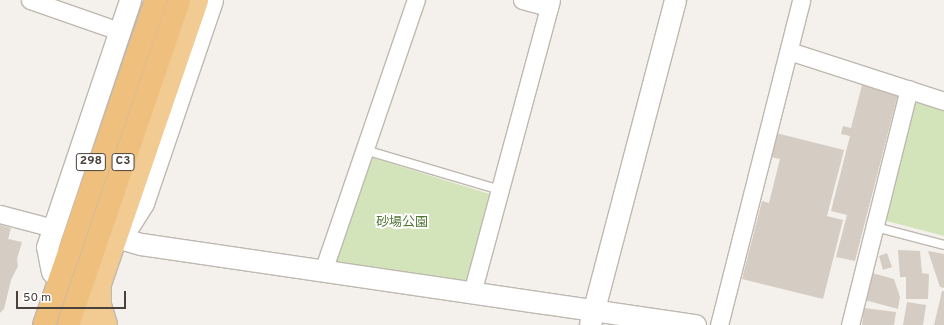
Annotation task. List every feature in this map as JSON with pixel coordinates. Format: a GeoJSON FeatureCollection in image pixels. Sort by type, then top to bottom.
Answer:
{"type":"FeatureCollection","features":[{"type":"Feature","properties":{"kind":"highway","name":"298"},"geometry":{"type":"LineString","coordinates":[[34,325],[148,0]]}},
{"type":"Feature","properties":{"kind":"highway"},"geometry":{"type":"LineString","coordinates":[[44,325],[156,0]]}},
{"type":"Feature","properties":{"kind":"highway","name":"C3"},"geometry":{"type":"LineString","coordinates":[[52,325],[164,0]]}},
{"type":"Feature","properties":{"kind":"highway","name":"C3"},"geometry":{"type":"LineString","coordinates":[[68,325],[179,0]]}},
{"type":"Feature","properties":{"kind":"highway"},"geometry":{"type":"LineString","coordinates":[[77,325],[188,0]]}},
{"type":"Feature","properties":{"kind":"highway"},"geometry":{"type":"LineString","coordinates":[[86,325],[100,282],[118,237],[197,0]]}},
{"type":"Feature","properties":{"kind":"highway"},"geometry":{"type":"LineString","coordinates":[[100,282],[100,305],[106,325]]}},
{"type":"Feature","properties":{"kind":"street"},"geometry":{"type":"LineString","coordinates":[[30,0],[119,31]]}},
{"type":"Feature","properties":{"kind":"street"},"geometry":{"type":"LineString","coordinates":[[52,272],[47,247],[130,0]]}},
{"type":"Feature","properties":{"kind":"street"},"geometry":{"type":"LineString","coordinates":[[212,0],[143,203],[118,237],[141,244],[472,293],[592,318],[695,325]]}},
{"type":"Feature","properties":{"kind":"street"},"geometry":{"type":"LineString","coordinates":[[323,271],[416,0]]}},
{"type":"Feature","properties":{"kind":"street"},"geometry":{"type":"LineString","coordinates":[[472,293],[550,4],[522,0]]}},
{"type":"Feature","properties":{"kind":"street"},"geometry":{"type":"LineString","coordinates":[[592,318],[675,0]]}},
{"type":"Feature","properties":{"kind":"street"},"geometry":{"type":"LineString","coordinates":[[719,325],[801,0]]}},
{"type":"Feature","properties":{"kind":"street"},"geometry":{"type":"LineString","coordinates":[[789,51],[944,101]]}},
{"type":"Feature","properties":{"kind":"street"},"geometry":{"type":"LineString","coordinates":[[850,325],[909,89]]}},
{"type":"Feature","properties":{"kind":"street"},"geometry":{"type":"LineString","coordinates":[[0,214],[53,228]]}},
{"type":"Feature","properties":{"kind":"lane"},"geometry":{"type":"LineString","coordinates":[[365,150],[500,190]]}},
{"type":"Feature","properties":{"kind":"lane"},"geometry":{"type":"LineString","coordinates":[[875,227],[944,244]]}},
{"type":"Feature","properties":{"kind":"green space"},"geometry":{"type":"Polygon","coordinates":[[[914,99],[944,110],[944,236],[883,220],[914,99]]]}},
{"type":"Feature","properties":{"kind":"green space","name":"砂場公園"},"geometry":{"type":"Polygon","coordinates":[[[367,156],[493,195],[468,287],[329,266],[367,156]]]}},
{"type":"Feature","properties":{"kind":"building"},"geometry":{"type":"Polygon","coordinates":[[[862,85],[898,94],[855,261],[836,257],[847,215],[831,211],[850,136],[841,134],[843,126],[851,128],[862,85]]]}},
{"type":"Feature","properties":{"kind":"building"},"geometry":{"type":"Polygon","coordinates":[[[776,133],[844,150],[827,216],[843,220],[823,299],[742,279],[762,201],[769,203],[780,159],[770,157],[776,133]]]}},
{"type":"Feature","properties":{"kind":"building"},"geometry":{"type":"Polygon","coordinates":[[[0,225],[11,228],[8,239],[22,242],[17,259],[18,266],[11,280],[4,309],[0,313],[0,225]]]}},
{"type":"Feature","properties":{"kind":"building"},"geometry":{"type":"Polygon","coordinates":[[[898,250],[920,251],[922,273],[929,274],[928,299],[906,299],[906,277],[900,277],[898,250]]]}},
{"type":"Feature","properties":{"kind":"building"},"geometry":{"type":"Polygon","coordinates":[[[928,251],[944,254],[944,288],[940,287],[928,251]]]}},
{"type":"Feature","properties":{"kind":"building"},"geometry":{"type":"Polygon","coordinates":[[[887,253],[892,267],[883,270],[879,256],[887,253]]]}},
{"type":"Feature","properties":{"kind":"building"},"geometry":{"type":"Polygon","coordinates":[[[872,273],[894,279],[900,297],[898,309],[865,300],[872,273]]]}},
{"type":"Feature","properties":{"kind":"building"},"geometry":{"type":"Polygon","coordinates":[[[942,291],[944,291],[944,325],[934,325],[942,291]]]}},
{"type":"Feature","properties":{"kind":"building"},"geometry":{"type":"Polygon","coordinates":[[[907,302],[926,305],[923,325],[903,325],[907,302]]]}},
{"type":"Feature","properties":{"kind":"building"},"geometry":{"type":"Polygon","coordinates":[[[864,308],[896,312],[894,325],[862,325],[864,308]]]}}]}
